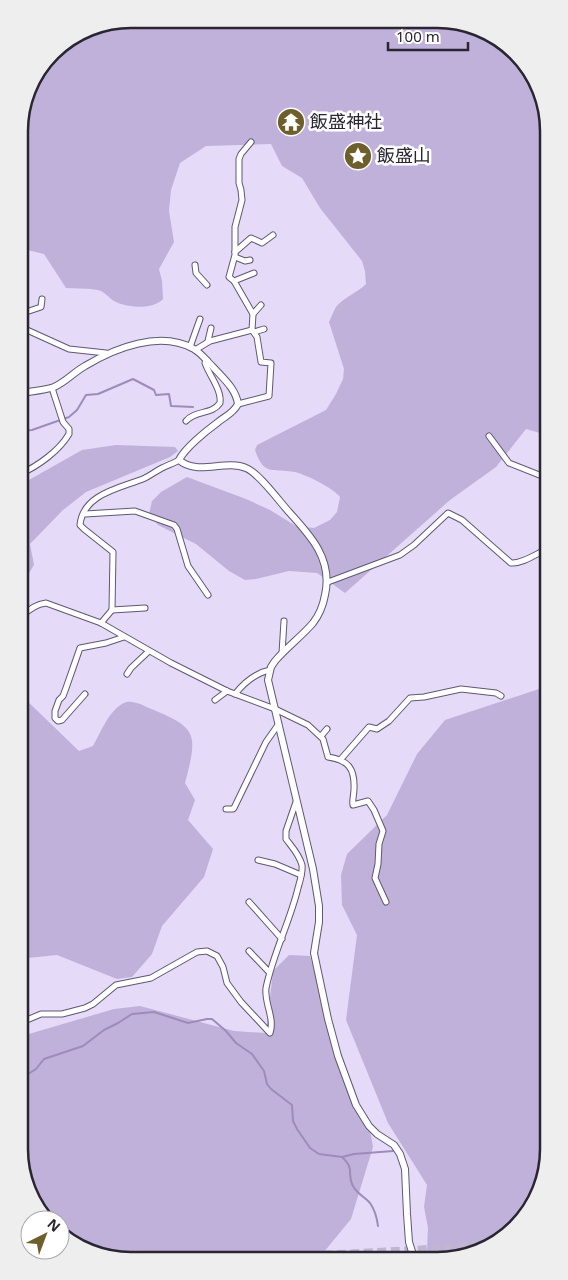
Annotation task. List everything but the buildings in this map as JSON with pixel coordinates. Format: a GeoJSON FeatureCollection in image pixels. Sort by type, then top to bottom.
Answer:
{"type":"FeatureCollection","features":[{"type":"Feature","properties":{"kind":"street"},"geometry":{"type":"LineString","coordinates":[[101,624],[112,610],[113,552],[80,525],[95,499],[147,477],[161,468],[180,460],[184,452],[217,422],[232,413],[238,404],[269,396],[271,363],[261,362],[257,337],[253,331],[253,314],[230,277],[235,255],[235,227],[242,200],[239,183],[239,159],[251,142]]}},
{"type":"Feature","properties":{"kind":"street"},"geometry":{"type":"LineString","coordinates":[[235,255],[251,238],[262,243],[273,236]]}},
{"type":"Feature","properties":{"kind":"street"},"geometry":{"type":"LineString","coordinates":[[235,255],[246,262],[250,260]]}},
{"type":"Feature","properties":{"kind":"street"},"geometry":{"type":"LineString","coordinates":[[195,265],[197,276],[206,285]]}},
{"type":"Feature","properties":{"kind":"street"},"geometry":{"type":"LineString","coordinates":[[234,281],[254,273]]}},
{"type":"Feature","properties":{"kind":"street"},"geometry":{"type":"LineString","coordinates":[[28,311],[41,307],[42,299]]}},
{"type":"Feature","properties":{"kind":"street"},"geometry":{"type":"LineString","coordinates":[[253,314],[261,305]]}},
{"type":"Feature","properties":{"kind":"street"},"geometry":{"type":"LineString","coordinates":[[193,349],[200,319]]}},
{"type":"Feature","properties":{"kind":"street"},"geometry":{"type":"LineString","coordinates":[[208,341],[211,328]]}},
{"type":"Feature","properties":{"kind":"street"},"geometry":{"type":"LineString","coordinates":[[193,349],[208,341],[264,329]]}},
{"type":"Feature","properties":{"kind":"street"},"geometry":{"type":"LineString","coordinates":[[28,330],[69,349],[106,353]]}},
{"type":"Feature","properties":{"kind":"street"},"geometry":{"type":"LineString","coordinates":[[28,392],[52,388],[61,384],[80,369],[106,353],[132,345],[168,342],[193,349],[207,360],[235,394],[238,404]]}},
{"type":"Feature","properties":{"kind":"street"},"geometry":{"type":"LineString","coordinates":[[186,421],[192,416],[214,410],[220,403],[220,396],[205,362],[207,360]]}},
{"type":"Feature","properties":{"kind":"street"},"geometry":{"type":"LineString","coordinates":[[28,470],[69,436],[70,431],[62,419],[52,388]]}},
{"type":"Feature","properties":{"kind":"street"},"geometry":{"type":"LineString","coordinates":[[489,436],[505,460],[540,475]]}},
{"type":"Feature","properties":{"kind":"street"},"geometry":{"type":"LineString","coordinates":[[180,460],[185,464],[194,466],[242,466],[252,471],[315,541],[324,561],[328,582],[320,613],[313,623],[294,637],[270,670],[268,680],[319,906],[319,922],[314,953],[328,1019],[338,1056],[356,1104],[369,1126],[377,1134],[394,1145],[400,1154],[405,1169],[409,1242],[412,1252]]}},
{"type":"Feature","properties":{"kind":"street"},"geometry":{"type":"LineString","coordinates":[[85,514],[135,511],[174,525],[177,528],[188,566],[208,595]]}},
{"type":"Feature","properties":{"kind":"street"},"geometry":{"type":"LineString","coordinates":[[328,582],[400,555],[414,545],[448,513],[462,520],[513,564],[540,551]]}},
{"type":"Feature","properties":{"kind":"street"},"geometry":{"type":"LineString","coordinates":[[28,612],[46,603],[101,624],[226,691],[275,709],[308,725],[325,742],[328,757],[342,759],[350,766],[353,773],[354,787],[352,803],[355,805],[366,801],[374,810],[383,831],[379,844],[375,878],[386,902]]}},
{"type":"Feature","properties":{"kind":"street"},"geometry":{"type":"LineString","coordinates":[[112,610],[145,608]]}},
{"type":"Feature","properties":{"kind":"street"},"geometry":{"type":"LineString","coordinates":[[282,653],[281,628],[284,622]]}},
{"type":"Feature","properties":{"kind":"street"},"geometry":{"type":"LineString","coordinates":[[85,694],[62,720],[58,721],[55,718],[58,700],[63,696],[80,648],[106,643],[124,636]]}},
{"type":"Feature","properties":{"kind":"street"},"geometry":{"type":"LineString","coordinates":[[127,674],[149,650]]}},
{"type":"Feature","properties":{"kind":"street"},"geometry":{"type":"LineString","coordinates":[[235,694],[247,681],[262,672],[270,670]]}},
{"type":"Feature","properties":{"kind":"street"},"geometry":{"type":"LineString","coordinates":[[342,759],[369,727],[377,729],[390,721],[410,698],[461,689],[496,693],[501,696]]}},
{"type":"Feature","properties":{"kind":"street"},"geometry":{"type":"LineString","coordinates":[[215,700],[226,691]]}},
{"type":"Feature","properties":{"kind":"street"},"geometry":{"type":"LineString","coordinates":[[226,809],[233,810],[266,742],[278,726]]}},
{"type":"Feature","properties":{"kind":"street"},"geometry":{"type":"LineString","coordinates":[[321,736],[327,729]]}},
{"type":"Feature","properties":{"kind":"street"},"geometry":{"type":"LineString","coordinates":[[28,1019],[41,1014],[62,1014],[85,1008],[94,1004],[116,985],[151,978],[197,952],[207,951],[217,956],[224,967],[228,983],[242,1002],[270,1033],[272,1027],[266,991],[269,972],[290,919],[301,875],[302,866],[297,853],[286,839],[286,831],[296,802]]}},
{"type":"Feature","properties":{"kind":"street"},"geometry":{"type":"LineString","coordinates":[[258,860],[275,864],[301,875]]}},
{"type":"Feature","properties":{"kind":"street"},"geometry":{"type":"LineString","coordinates":[[249,902],[282,939]]}},
{"type":"Feature","properties":{"kind":"street"},"geometry":{"type":"LineString","coordinates":[[249,951],[269,972]]}},
{"type":"Feature","properties":{"kind":"shaded area"},"geometry":{"type":"Polygon","coordinates":[[[123,28],[445,28],[471,33],[495,45],[515,62],[533,91],[540,117],[540,433],[526,429],[496,467],[450,500],[345,593],[317,573],[289,571],[245,580],[229,571],[196,544],[158,525],[149,514],[152,501],[161,492],[187,477],[246,499],[270,510],[296,526],[314,528],[330,520],[337,512],[340,497],[337,493],[319,482],[295,472],[266,468],[258,459],[255,450],[257,445],[326,410],[336,394],[343,379],[344,369],[329,322],[339,304],[366,284],[362,261],[320,208],[302,178],[282,166],[271,144],[206,146],[180,163],[171,190],[169,211],[174,242],[159,269],[163,299],[159,303],[140,307],[126,305],[114,301],[98,290],[66,288],[44,254],[28,250],[29,110],[38,85],[53,62],[62,53],[85,38],[110,29],[123,28]]]}},
{"type":"Feature","properties":{"kind":"shaded area"},"geometry":{"type":"Polygon","coordinates":[[[116,445],[175,447],[178,451],[170,457],[86,492],[63,510],[30,544],[34,565],[28,574],[28,480],[82,450],[116,445]]]}},
{"type":"Feature","properties":{"kind":"shaded area"},"geometry":{"type":"Polygon","coordinates":[[[540,689],[540,1157],[539,1170],[530,1195],[506,1227],[477,1245],[451,1252],[428,1252],[428,1228],[424,1207],[427,1185],[388,1123],[346,1020],[357,935],[342,905],[341,875],[347,854],[387,815],[417,754],[445,720],[540,689]]]}},
{"type":"Feature","properties":{"kind":"shaded area"},"geometry":{"type":"Polygon","coordinates":[[[28,702],[79,751],[93,746],[102,728],[119,706],[127,702],[137,703],[177,721],[190,734],[192,753],[185,783],[195,800],[188,820],[213,849],[204,877],[162,926],[152,954],[132,977],[117,979],[57,955],[28,958],[28,702]]]}},
{"type":"Feature","properties":{"kind":"shaded area"},"geometry":{"type":"Polygon","coordinates":[[[289,955],[310,956],[348,1087],[371,1135],[373,1147],[351,1219],[324,1252],[110,1251],[85,1242],[70,1233],[70,1210],[47,1210],[35,1189],[28,1163],[28,1034],[114,1009],[140,1006],[234,1031],[266,1033],[273,971],[289,955]]]}},
{"type":"Feature","properties":{"kind":"waterway"},"geometry":{"type":"LineString","coordinates":[[28,430],[69,417],[77,410],[86,395],[98,394],[133,379],[154,390],[156,395],[169,394],[171,406],[193,407]]}},
{"type":"Feature","properties":{"kind":"waterway"},"geometry":{"type":"LineString","coordinates":[[28,1074],[36,1069],[44,1059],[83,1046],[104,1030],[132,1014],[154,1012],[188,1023],[212,1019],[236,1043],[252,1054],[264,1071],[267,1084],[292,1105],[293,1121],[310,1148],[319,1154],[342,1157],[354,1154],[393,1151]]}},
{"type":"Feature","properties":{"kind":"waterway"},"geometry":{"type":"LineString","coordinates":[[342,1157],[349,1165],[350,1178],[355,1189],[373,1208],[378,1226]]}},
{"type":"Feature","properties":{"kind":"tunnel"},"geometry":{"type":"LineString","coordinates":[[388,1252],[474,1246]]}},
{"type":"Feature","properties":{"kind":"place","name":"飯盛神社"},"geometry":{"type":"Point","coordinates":[291,122]}},
{"type":"Feature","properties":{"kind":"place","name":"飯盛山"},"geometry":{"type":"Point","coordinates":[358,156]}}]}
